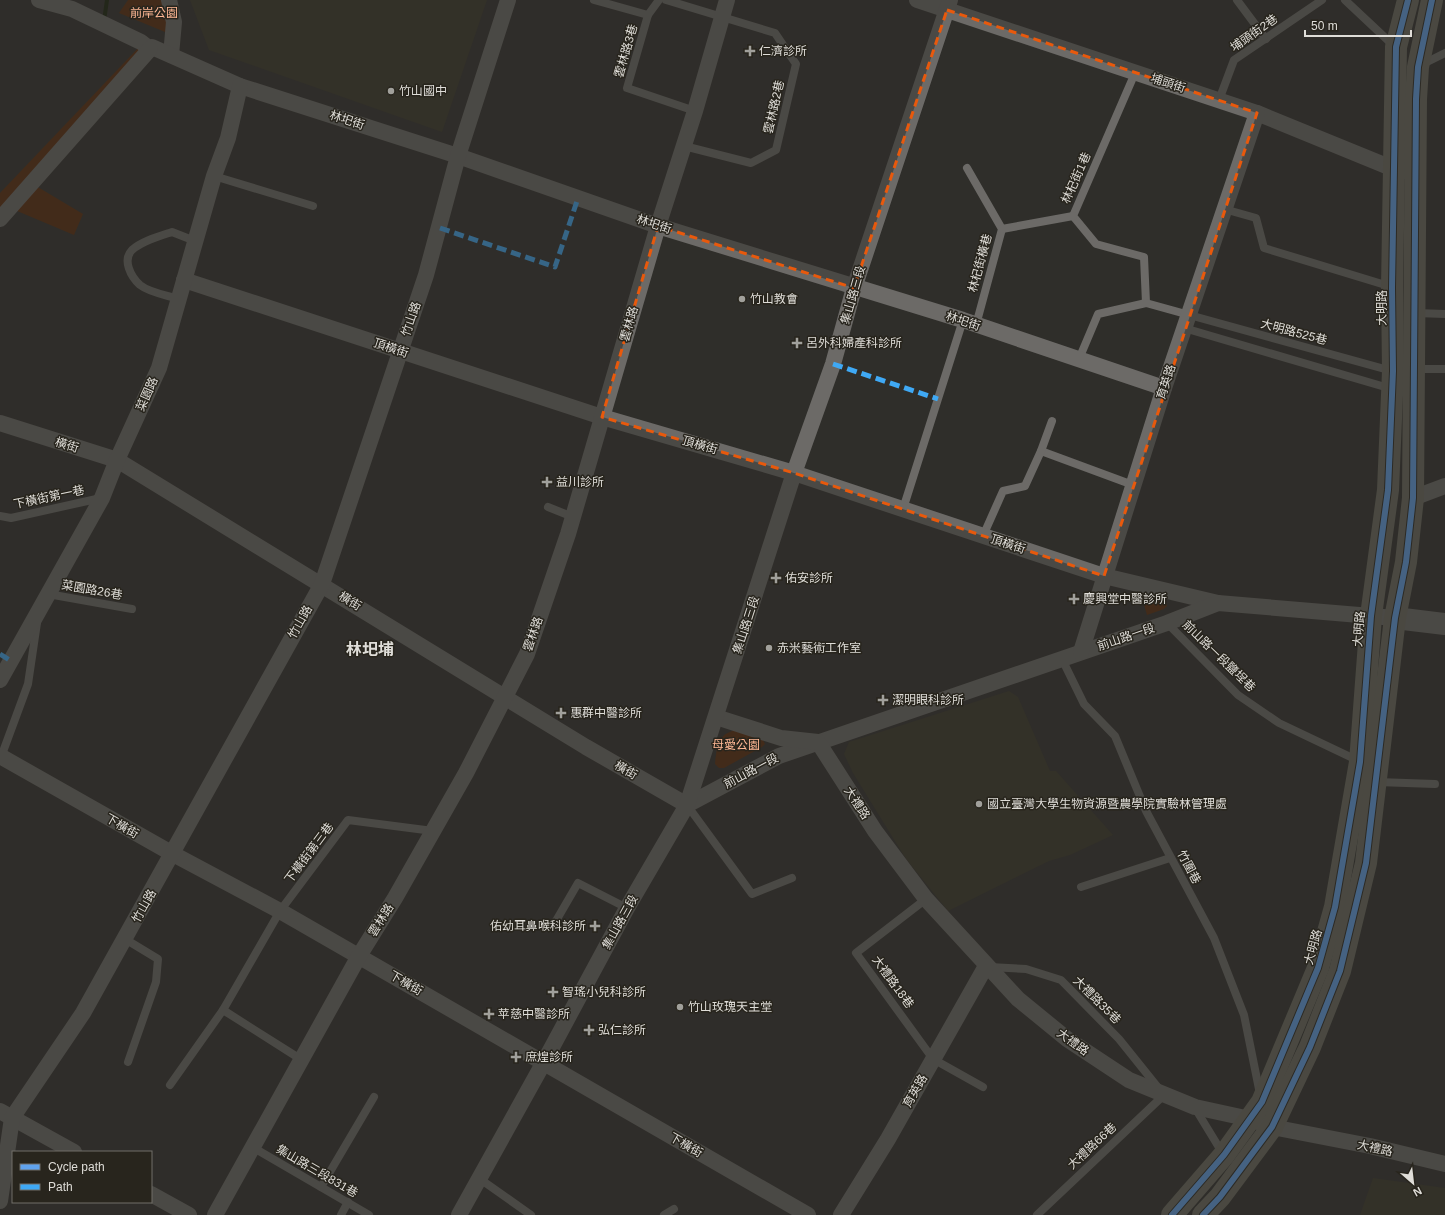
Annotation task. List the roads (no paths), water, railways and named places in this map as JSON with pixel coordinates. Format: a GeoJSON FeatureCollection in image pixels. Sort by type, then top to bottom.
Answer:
{"type":"FeatureCollection","features":[{"type":"Feature","properties":{"kind":"main road","name":"大明路"},"geometry":{"type":"LineString","coordinates":[[1203,1215],[1220,1197],[1272,1127],[1310,1047],[1340,971],[1366,863],[1395,618],[1406,562],[1413,498],[1392,288],[1396,47],[1408,0]]}},
{"type":"Feature","properties":{"kind":"main road","name":"大明路"},"geometry":{"type":"LineString","coordinates":[[1172,1215],[1224,1155],[1256,1111],[1318,968],[1335,908],[1360,762],[1371,616],[1388,490],[1400,376],[1415,313],[1416,98],[1418,66],[1432,0]]}},
{"type":"Feature","properties":{"kind":"street","name":"林圯街"},"geometry":{"type":"LineString","coordinates":[[39,0],[68,6],[141,42],[150,49],[152,47],[240,86],[458,156],[658,226],[969,323],[1164,388]]}},
{"type":"Feature","properties":{"kind":"street"},"geometry":{"type":"LineString","coordinates":[[169,0],[174,22],[171,55]]}},
{"type":"Feature","properties":{"kind":"street","name":"竹山路"},"geometry":{"type":"LineString","coordinates":[[1,1194],[6,1115],[83,1013],[173,854],[196,807],[322,584],[432,255],[458,156],[508,0]]}},
{"type":"Feature","properties":{"kind":"street","name":"雲林路"},"geometry":{"type":"LineString","coordinates":[[215,1215],[254,1148],[359,956],[466,774],[527,654],[573,516],[658,226],[695,111],[727,0]]}},
{"type":"Feature","properties":{"kind":"street","name":"埔頭街"},"geometry":{"type":"LineString","coordinates":[[917,0],[949,5],[1135,73],[1256,113],[1394,169],[1416,173]]}},
{"type":"Feature","properties":{"kind":"street","name":"集山路三段"},"geometry":{"type":"LineString","coordinates":[[459,1215],[627,908],[687,805],[794,473],[834,364],[854,288],[949,5]]}},
{"type":"Feature","properties":{"kind":"street"},"geometry":{"type":"LineString","coordinates":[[0,219],[150,49]]}},
{"type":"Feature","properties":{"kind":"street","name":"菜園路"},"geometry":{"type":"LineString","coordinates":[[0,680],[102,498],[117,460],[159,368],[214,176],[228,138],[240,86]]}},
{"type":"Feature","properties":{"kind":"street","name":"育英路"},"geometry":{"type":"LineString","coordinates":[[1081,652],[1164,388],[1256,113]]}},
{"type":"Feature","properties":{"kind":"street","name":"頂橫街"},"geometry":{"type":"LineString","coordinates":[[184,280],[602,417],[794,473],[1104,576],[1218,603]]}},
{"type":"Feature","properties":{"kind":"street","name":"橫街"},"geometry":{"type":"LineString","coordinates":[[0,423],[117,460],[322,584],[586,747],[687,805]]}},
{"type":"Feature","properties":{"kind":"street"},"geometry":{"type":"LineString","coordinates":[[1413,498],[1445,486]]}},
{"type":"Feature","properties":{"kind":"street","name":"前山路一段"},"geometry":{"type":"LineString","coordinates":[[687,805],[779,756],[1167,623],[1218,603],[1395,618],[1445,624]]}},
{"type":"Feature","properties":{"kind":"street","name":"前山路一段"},"geometry":{"type":"LineString","coordinates":[[716,717],[781,738],[818,742]]}},
{"type":"Feature","properties":{"kind":"street","name":"大禮路"},"geometry":{"type":"LineString","coordinates":[[818,742],[875,831],[926,899],[986,966],[1018,999],[1067,1039],[1129,1080],[1195,1107],[1256,1111],[1272,1127],[1370,1146],[1445,1164]]}},
{"type":"Feature","properties":{"kind":"street","name":"下橫街"},"geometry":{"type":"LineString","coordinates":[[0,756],[173,854],[280,911],[808,1215]]}},
{"type":"Feature","properties":{"kind":"street","name":"育英路"},"geometry":{"type":"LineString","coordinates":[[841,1215],[888,1139],[986,966]]}},
{"type":"Feature","properties":{"kind":"street"},"geometry":{"type":"LineString","coordinates":[[6,1115],[72,1151]]}},
{"type":"Feature","properties":{"kind":"street"},"geometry":{"type":"LineString","coordinates":[[152,1195],[188,1215]]}},
{"type":"Feature","properties":{"kind":"lane"},"geometry":{"type":"LineString","coordinates":[[594,0],[648,15]]}},
{"type":"Feature","properties":{"kind":"lane","name":"雲林路3巷"},"geometry":{"type":"LineString","coordinates":[[659,0],[648,15],[627,88],[695,111]]}},
{"type":"Feature","properties":{"kind":"lane"},"geometry":{"type":"LineString","coordinates":[[666,0],[722,16]]}},
{"type":"Feature","properties":{"kind":"lane"},"geometry":{"type":"LineString","coordinates":[[1237,0],[1266,39]]}},
{"type":"Feature","properties":{"kind":"lane","name":"埔頭街2巷"},"geometry":{"type":"LineString","coordinates":[[1219,100],[1234,60],[1322,0]]}},
{"type":"Feature","properties":{"kind":"lane"},"geometry":{"type":"LineString","coordinates":[[1345,0],[1396,47]]}},
{"type":"Feature","properties":{"kind":"lane","name":"雲林路2巷"},"geometry":{"type":"LineString","coordinates":[[684,146],[751,163],[776,150],[796,64],[775,34],[722,16]]}},
{"type":"Feature","properties":{"kind":"lane"},"geometry":{"type":"LineString","coordinates":[[1418,66],[1445,53]]}},
{"type":"Feature","properties":{"kind":"lane","name":"林杞街1巷"},"geometry":{"type":"LineString","coordinates":[[1135,73],[1072,216],[1096,244],[1144,257],[1146,303]]}},
{"type":"Feature","properties":{"kind":"lane","name":"林杞街橫巷"},"geometry":{"type":"LineString","coordinates":[[903,509],[1002,229],[967,168]]}},
{"type":"Feature","properties":{"kind":"lane"},"geometry":{"type":"LineString","coordinates":[[214,176],[313,206]]}},
{"type":"Feature","properties":{"kind":"lane"},"geometry":{"type":"LineString","coordinates":[[1224,209],[1256,218],[1264,248],[1392,288]]}},
{"type":"Feature","properties":{"kind":"lane"},"geometry":{"type":"LineString","coordinates":[[1002,229],[1072,216]]}},
{"type":"Feature","properties":{"kind":"lane"},"geometry":{"type":"LineString","coordinates":[[179,298],[154,292],[140,285],[127,266],[128,255],[133,249],[172,232],[195,241]]}},
{"type":"Feature","properties":{"kind":"lane"},"geometry":{"type":"LineString","coordinates":[[1079,359],[1098,314],[1146,303],[1186,322],[1400,376],[1445,369]]}},
{"type":"Feature","properties":{"kind":"lane"},"geometry":{"type":"LineString","coordinates":[[1415,313],[1445,314]]}},
{"type":"Feature","properties":{"kind":"lane","name":"大明路525巷"},"geometry":{"type":"LineString","coordinates":[[1186,322],[1400,376]]}},
{"type":"Feature","properties":{"kind":"lane"},"geometry":{"type":"LineString","coordinates":[[983,536],[1003,491],[1025,486],[1042,451],[1052,420]]}},
{"type":"Feature","properties":{"kind":"lane"},"geometry":{"type":"LineString","coordinates":[[1042,451],[1133,485]]}},
{"type":"Feature","properties":{"kind":"lane","name":"下橫街第一巷"},"geometry":{"type":"LineString","coordinates":[[0,516],[11,518],[102,498]]}},
{"type":"Feature","properties":{"kind":"lane"},"geometry":{"type":"LineString","coordinates":[[548,507],[573,516]]}},
{"type":"Feature","properties":{"kind":"lane","name":"菜園路26巷"},"geometry":{"type":"LineString","coordinates":[[48,594],[132,609]]}},
{"type":"Feature","properties":{"kind":"lane"},"geometry":{"type":"LineString","coordinates":[[0,756],[28,684],[38,612]]}},
{"type":"Feature","properties":{"kind":"lane","name":"前山路一段鹽埕巷"},"geometry":{"type":"LineString","coordinates":[[1167,623],[1238,694],[1279,723],[1360,762]]}},
{"type":"Feature","properties":{"kind":"lane","name":"竹圍巷"},"geometry":{"type":"LineString","coordinates":[[1062,659],[1084,704],[1115,736],[1146,811],[1214,938],[1244,1015],[1256,1111]]}},
{"type":"Feature","properties":{"kind":"lane"},"geometry":{"type":"LineString","coordinates":[[1376,782],[1435,784]]}},
{"type":"Feature","properties":{"kind":"lane"},"geometry":{"type":"LineString","coordinates":[[687,805],[752,894],[792,878]]}},
{"type":"Feature","properties":{"kind":"lane","name":"下橫街第三巷"},"geometry":{"type":"LineString","coordinates":[[280,911],[348,820],[433,831]]}},
{"type":"Feature","properties":{"kind":"lane"},"geometry":{"type":"LineString","coordinates":[[1081,887],[1170,858]]}},
{"type":"Feature","properties":{"kind":"lane"},"geometry":{"type":"LineString","coordinates":[[552,926],[578,884],[627,908]]}},
{"type":"Feature","properties":{"kind":"lane","name":"大禮路18巷"},"geometry":{"type":"LineString","coordinates":[[926,899],[856,953],[933,1059]]}},
{"type":"Feature","properties":{"kind":"lane"},"geometry":{"type":"LineString","coordinates":[[170,1085],[223,1010],[280,911]]}},
{"type":"Feature","properties":{"kind":"lane"},"geometry":{"type":"LineString","coordinates":[[125,939],[158,959],[156,982],[128,1062]]}},
{"type":"Feature","properties":{"kind":"lane","name":"大禮路35巷"},"geometry":{"type":"LineString","coordinates":[[986,966],[1026,968],[1061,980],[1119,1040],[1164,1095]]}},
{"type":"Feature","properties":{"kind":"lane"},"geometry":{"type":"LineString","coordinates":[[223,1010],[302,1060]]}},
{"type":"Feature","properties":{"kind":"lane"},"geometry":{"type":"LineString","coordinates":[[933,1059],[983,1087]]}},
{"type":"Feature","properties":{"kind":"lane","name":"大禮路66巷"},"geometry":{"type":"LineString","coordinates":[[1036,1215],[1164,1095]]}},
{"type":"Feature","properties":{"kind":"lane"},"geometry":{"type":"LineString","coordinates":[[321,1187],[374,1097]]}},
{"type":"Feature","properties":{"kind":"lane"},"geometry":{"type":"LineString","coordinates":[[1195,1107],[1224,1155]]}},
{"type":"Feature","properties":{"kind":"lane","name":"集山路三段831巷"},"geometry":{"type":"LineString","coordinates":[[254,1148],[369,1215]]}},
{"type":"Feature","properties":{"kind":"lane"},"geometry":{"type":"LineString","coordinates":[[480,1179],[531,1215]]}},
{"type":"Feature","properties":{"kind":"lane"},"geometry":{"type":"LineString","coordinates":[[340,1215],[348,1202]]}},
{"type":"Feature","properties":{"kind":"lane"},"geometry":{"type":"LineString","coordinates":[[664,1215],[674,1209]]}},
{"type":"Feature","properties":{"kind":"waterway"},"geometry":{"type":"LineString","coordinates":[[104,21],[107,0]]}},
{"type":"Feature","properties":{"kind":"place","name":"仁濟診所"},"geometry":{"type":"Point","coordinates":[750,51]}},
{"type":"Feature","properties":{"kind":"place","name":"竹山國中"},"geometry":{"type":"Point","coordinates":[391,91]}},
{"type":"Feature","properties":{"kind":"place","name":"竹山教會"},"geometry":{"type":"Point","coordinates":[742,299]}},
{"type":"Feature","properties":{"kind":"place","name":"呂外科婦產科診所"},"geometry":{"type":"Point","coordinates":[797,343]}},
{"type":"Feature","properties":{"kind":"place","name":"益川診所"},"geometry":{"type":"Point","coordinates":[547,482]}},
{"type":"Feature","properties":{"kind":"place","name":"佑安診所"},"geometry":{"type":"Point","coordinates":[776,578]}},
{"type":"Feature","properties":{"kind":"place","name":"慶興堂中醫診所"},"geometry":{"type":"Point","coordinates":[1074,599]}},
{"type":"Feature","properties":{"kind":"place","name":"赤米藝術工作室"},"geometry":{"type":"Point","coordinates":[769,648]}},
{"type":"Feature","properties":{"kind":"place","name":"潔明眼科診所"},"geometry":{"type":"Point","coordinates":[883,700]}},
{"type":"Feature","properties":{"kind":"place","name":"惠群中醫診所"},"geometry":{"type":"Point","coordinates":[561,713]}},
{"type":"Feature","properties":{"kind":"place","name":"國立臺灣大學生物資源暨農學院實驗林管理處"},"geometry":{"type":"Point","coordinates":[979,804]}},
{"type":"Feature","properties":{"kind":"place","name":"佑幼耳鼻喉科診所"},"geometry":{"type":"Point","coordinates":[595,926]}},
{"type":"Feature","properties":{"kind":"place","name":"智瑤小兒科診所"},"geometry":{"type":"Point","coordinates":[553,992]}},
{"type":"Feature","properties":{"kind":"place","name":"竹山玫瑰天主堂"},"geometry":{"type":"Point","coordinates":[680,1007]}},
{"type":"Feature","properties":{"kind":"place","name":"苹慈中醫診所"},"geometry":{"type":"Point","coordinates":[489,1014]}},
{"type":"Feature","properties":{"kind":"place","name":"弘仁診所"},"geometry":{"type":"Point","coordinates":[589,1030]}},
{"type":"Feature","properties":{"kind":"place","name":"庶煌診所"},"geometry":{"type":"Point","coordinates":[516,1057]}},
{"type":"Feature","properties":{"kind":"district","name":"林圯埔"},"geometry":{"type":"Point","coordinates":[370,649]}},
{"type":"Feature","properties":{"kind":"park label","name":"前岸公園"},"geometry":{"type":"Point","coordinates":[154,13]}},
{"type":"Feature","properties":{"kind":"park label","name":"母愛公園"},"geometry":{"type":"Point","coordinates":[736,745]}}]}
